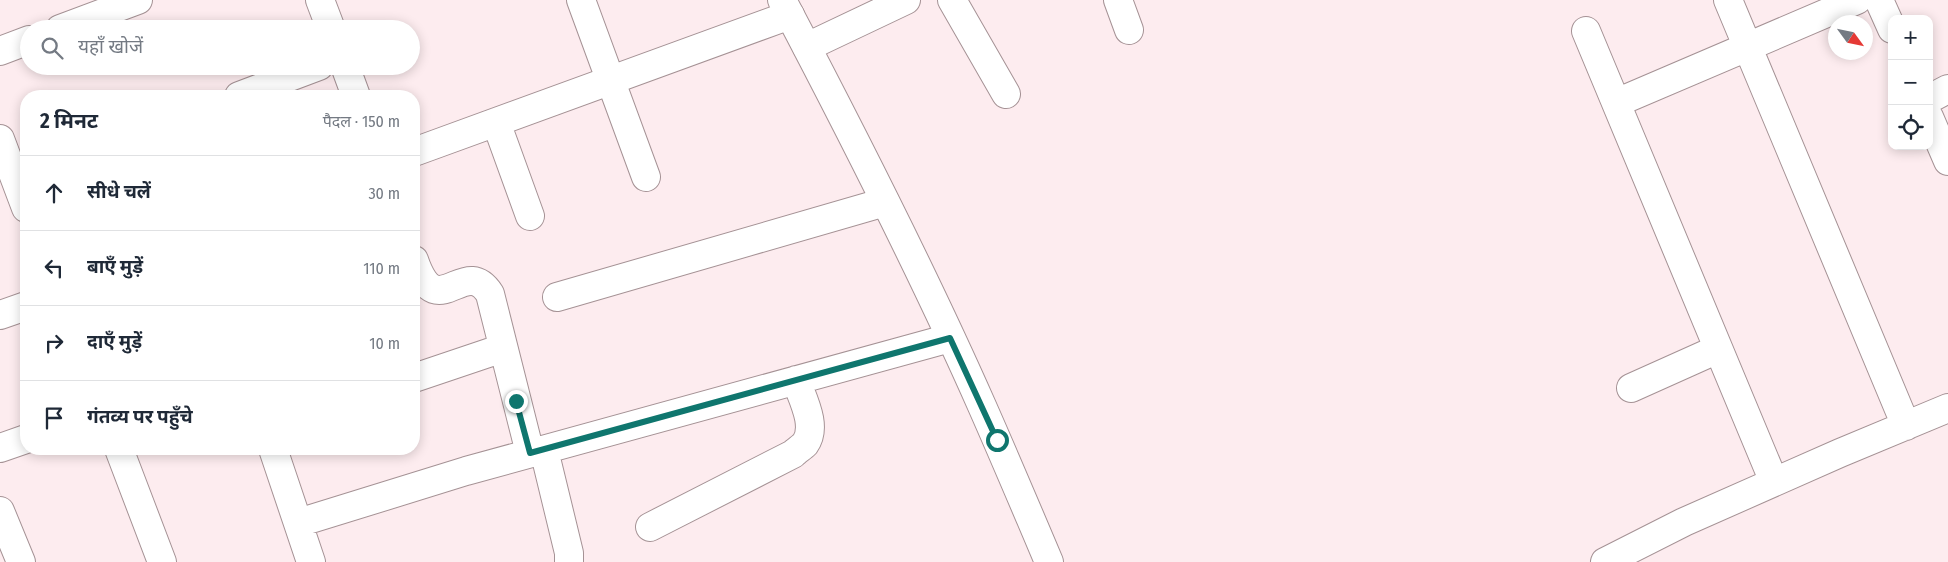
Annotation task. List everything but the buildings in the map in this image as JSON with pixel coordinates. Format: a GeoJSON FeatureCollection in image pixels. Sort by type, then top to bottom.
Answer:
{"type":"FeatureCollection","features":[{"type":"Feature","properties":{"kind":"street"},"geometry":{"type":"LineString","coordinates":[[84,20],[138,0]]}},
{"type":"Feature","properties":{"kind":"street"},"geometry":{"type":"LineString","coordinates":[[320,0],[328,20]]}},
{"type":"Feature","properties":{"kind":"street"},"geometry":{"type":"LineString","coordinates":[[581,0],[646,177]]}},
{"type":"Feature","properties":{"kind":"street"},"geometry":{"type":"LineString","coordinates":[[806,47],[906,0]]}},
{"type":"Feature","properties":{"kind":"street"},"geometry":{"type":"LineString","coordinates":[[952,0],[1006,94]]}},
{"type":"Feature","properties":{"kind":"street"},"geometry":{"type":"LineString","coordinates":[[1118,0],[1129,30]]}},
{"type":"Feature","properties":{"kind":"street"},"geometry":{"type":"LineString","coordinates":[[1728,0],[1906,426]]}},
{"type":"Feature","properties":{"kind":"street"},"geometry":{"type":"LineString","coordinates":[[1616,103],[1858,0]]}},
{"type":"Feature","properties":{"kind":"street"},"geometry":{"type":"LineString","coordinates":[[1879,0],[1888,20]]}},
{"type":"Feature","properties":{"kind":"street"},"geometry":{"type":"LineString","coordinates":[[420,150],[610,80],[786,7],[885,202],[982,405],[1049,562]]}},
{"type":"Feature","properties":{"kind":"street"},"geometry":{"type":"LineString","coordinates":[[1586,31],[1774,482]]}},
{"type":"Feature","properties":{"kind":"street"},"geometry":{"type":"LineString","coordinates":[[0,51],[20,43]]}},
{"type":"Feature","properties":{"kind":"street"},"geometry":{"type":"LineString","coordinates":[[255,90],[296,75]]}},
{"type":"Feature","properties":{"kind":"street"},"geometry":{"type":"LineString","coordinates":[[348,75],[354,90]]}},
{"type":"Feature","properties":{"kind":"street"},"geometry":{"type":"LineString","coordinates":[[1933,97],[1948,90]]}},
{"type":"Feature","properties":{"kind":"street"},"geometry":{"type":"LineString","coordinates":[[496,122],[530,216]]}},
{"type":"Feature","properties":{"kind":"street"},"geometry":{"type":"LineString","coordinates":[[1933,126],[1948,162]]}},
{"type":"Feature","properties":{"kind":"street"},"geometry":{"type":"LineString","coordinates":[[0,139],[20,194]]}},
{"type":"Feature","properties":{"kind":"street"},"geometry":{"type":"LineString","coordinates":[[558,297],[885,202]]}},
{"type":"Feature","properties":{"kind":"street"},"geometry":{"type":"LineString","coordinates":[[420,274],[424,284],[432,290],[442,290],[466,282],[476,281],[484,286],[490,294],[503,348],[537,452],[568,553],[569,562]]}},
{"type":"Feature","properties":{"kind":"street"},"geometry":{"type":"LineString","coordinates":[[0,315],[20,308]]}},
{"type":"Feature","properties":{"kind":"street"},"geometry":{"type":"LineString","coordinates":[[298,523],[537,452],[950,338]]}},
{"type":"Feature","properties":{"kind":"street"},"geometry":{"type":"LineString","coordinates":[[420,376],[503,348]]}},
{"type":"Feature","properties":{"kind":"street"},"geometry":{"type":"LineString","coordinates":[[1631,388],[1718,349]]}},
{"type":"Feature","properties":{"kind":"street"},"geometry":{"type":"LineString","coordinates":[[650,527],[793,454],[805,443],[810,431],[809,419],[796,380]]}},
{"type":"Feature","properties":{"kind":"street"},"geometry":{"type":"LineString","coordinates":[[1605,562],[1684,522],[1948,408]]}},
{"type":"Feature","properties":{"kind":"street"},"geometry":{"type":"LineString","coordinates":[[0,448],[20,441]]}},
{"type":"Feature","properties":{"kind":"street"},"geometry":{"type":"LineString","coordinates":[[120,455],[162,562]]}},
{"type":"Feature","properties":{"kind":"street"},"geometry":{"type":"LineString","coordinates":[[275,455],[311,562]]}},
{"type":"Feature","properties":{"kind":"street"},"geometry":{"type":"LineString","coordinates":[[0,511],[21,562]]}},
{"type":"Feature","properties":{"kind":"route"},"geometry":{"type":"LineString","coordinates":[[516,401],[530,453],[950,338],[997,440]]}}]}
